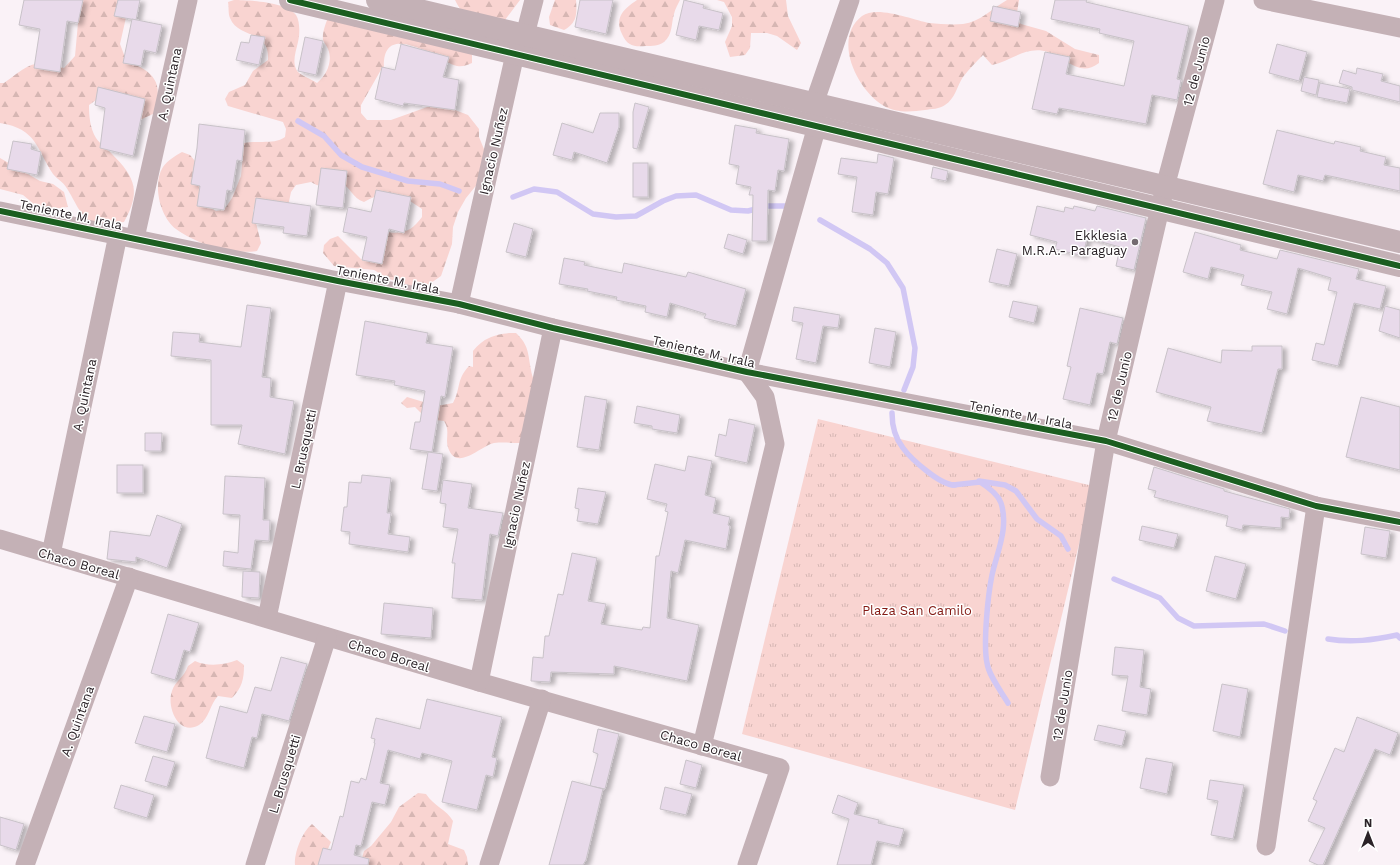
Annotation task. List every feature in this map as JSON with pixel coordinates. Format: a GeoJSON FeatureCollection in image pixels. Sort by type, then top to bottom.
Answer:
{"type":"FeatureCollection","features":[{"type":"Feature","properties":{"kind":"street","name":"A. Quintana"},"geometry":{"type":"LineString","coordinates":[[51,554],[126,237],[188,0]]}},
{"type":"Feature","properties":{"kind":"street"},"geometry":{"type":"LineString","coordinates":[[290,0],[520,44],[814,104],[1400,242]]}},
{"type":"Feature","properties":{"kind":"street"},"geometry":{"type":"LineString","coordinates":[[377,0],[520,44],[817,126],[1400,266]]}},
{"type":"Feature","properties":{"kind":"street","name":"Ignacio Nuñez"},"geometry":{"type":"LineString","coordinates":[[459,304],[520,44],[534,0]]}},
{"type":"Feature","properties":{"kind":"street"},"geometry":{"type":"LineString","coordinates":[[702,746],[775,444],[765,396],[747,372],[817,126],[814,104],[850,0]]}},
{"type":"Feature","properties":{"kind":"street","name":"12 de Junio"},"geometry":{"type":"LineString","coordinates":[[1050,777],[1106,441],[1164,187],[1215,0]]}},
{"type":"Feature","properties":{"kind":"street"},"geometry":{"type":"LineString","coordinates":[[1263,0],[1400,28]]}},
{"type":"Feature","properties":{"kind":"street","name":"Teniente M. Irala"},"geometry":{"type":"LineString","coordinates":[[0,211],[338,281],[459,304],[552,328],[747,372],[1106,441],[1316,506],[1400,522]]}},
{"type":"Feature","properties":{"kind":"street","name":"L. Brusquetti"},"geometry":{"type":"LineString","coordinates":[[267,618],[338,281]]}},
{"type":"Feature","properties":{"kind":"street","name":"Ignacio Nuñez"},"geometry":{"type":"LineString","coordinates":[[479,682],[552,328]]}},
{"type":"Feature","properties":{"kind":"street"},"geometry":{"type":"LineString","coordinates":[[1266,846],[1316,506]]}},
{"type":"Feature","properties":{"kind":"street","name":"Chaco Boreal"},"geometry":{"type":"LineString","coordinates":[[0,539],[479,682],[780,768],[747,865]]}},
{"type":"Feature","properties":{"kind":"street","name":"A. Quintana"},"geometry":{"type":"LineString","coordinates":[[25,865],[128,577]]}},
{"type":"Feature","properties":{"kind":"street","name":"L. Brusquetti"},"geometry":{"type":"LineString","coordinates":[[255,865],[327,637]]}},
{"type":"Feature","properties":{"kind":"street"},"geometry":{"type":"LineString","coordinates":[[489,865],[542,699]]}},
{"type":"Feature","properties":{"kind":"green space"},"geometry":{"type":"Polygon","coordinates":[[[71,0],[127,0],[127,13],[120,44],[126,60],[144,69],[150,74],[157,86],[158,93],[155,113],[140,120],[103,95],[89,105],[90,122],[96,138],[120,163],[131,178],[134,194],[133,202],[124,222],[93,225],[80,211],[65,185],[53,174],[39,148],[29,135],[22,130],[0,123],[0,83],[4,83],[31,65],[45,64],[64,68],[75,56],[78,23],[71,16],[71,0]]]}},
{"type":"Feature","properties":{"kind":"green space"},"geometry":{"type":"Polygon","coordinates":[[[234,0],[257,1],[276,5],[284,7],[296,15],[299,24],[299,39],[294,61],[296,69],[298,72],[317,83],[324,76],[328,68],[330,58],[328,48],[323,40],[324,28],[329,15],[464,42],[472,55],[472,63],[465,66],[457,66],[413,46],[395,44],[389,47],[385,54],[385,80],[382,68],[361,105],[361,113],[367,120],[391,120],[430,106],[455,110],[468,115],[479,129],[479,137],[486,154],[483,177],[466,198],[458,212],[453,227],[452,244],[441,276],[428,285],[412,286],[389,279],[374,270],[334,266],[323,253],[324,245],[330,239],[338,236],[362,260],[388,232],[403,232],[415,225],[422,217],[422,209],[401,197],[388,194],[381,195],[364,202],[357,198],[344,184],[340,182],[325,186],[311,182],[296,185],[291,192],[286,216],[256,203],[253,211],[261,243],[257,251],[247,252],[225,250],[204,244],[184,234],[170,224],[159,200],[158,182],[163,167],[172,158],[182,152],[190,155],[195,161],[208,207],[216,211],[224,210],[232,198],[241,176],[244,143],[271,142],[285,137],[286,129],[283,122],[228,106],[225,99],[229,92],[245,85],[253,71],[268,60],[267,50],[264,43],[234,25],[230,18],[228,2],[234,0]]]}},
{"type":"Feature","properties":{"kind":"green space"},"geometry":{"type":"Polygon","coordinates":[[[455,0],[520,0],[502,24],[474,19],[464,13],[455,0]]]}},
{"type":"Feature","properties":{"kind":"green space"},"geometry":{"type":"Polygon","coordinates":[[[555,0],[576,0],[574,21],[564,30],[550,25],[549,17],[555,0]]]}},
{"type":"Feature","properties":{"kind":"green space"},"geometry":{"type":"Polygon","coordinates":[[[637,0],[680,0],[674,12],[669,36],[664,42],[653,46],[634,46],[624,38],[619,23],[620,18],[624,10],[637,0]]]}},
{"type":"Feature","properties":{"kind":"green space"},"geometry":{"type":"Polygon","coordinates":[[[717,0],[786,0],[788,16],[801,43],[797,50],[777,36],[767,33],[751,33],[750,48],[745,55],[730,57],[725,42],[732,26],[732,17],[724,2],[717,0]]]}},
{"type":"Feature","properties":{"kind":"green space"},"geometry":{"type":"Polygon","coordinates":[[[1007,0],[1019,0],[1016,19],[1021,24],[1046,31],[1075,49],[1099,55],[1099,63],[1092,67],[1079,68],[1055,55],[1040,50],[1019,54],[992,65],[983,55],[963,77],[954,96],[948,102],[938,108],[914,111],[899,111],[884,106],[874,98],[857,77],[849,50],[849,38],[853,26],[862,16],[877,12],[895,14],[929,23],[963,24],[981,18],[1007,0]]]}},
{"type":"Feature","properties":{"kind":"green space"},"geometry":{"type":"Polygon","coordinates":[[[0,158],[40,181],[53,184],[64,192],[68,207],[51,209],[35,205],[23,195],[0,189],[0,158]]]}},
{"type":"Feature","properties":{"kind":"green space"},"geometry":{"type":"Polygon","coordinates":[[[509,333],[516,333],[526,346],[532,376],[540,393],[522,443],[494,443],[464,458],[453,456],[449,450],[447,442],[447,429],[444,421],[427,419],[415,407],[407,408],[401,403],[407,397],[437,406],[453,403],[462,376],[469,366],[473,367],[473,351],[489,338],[509,333]]]}},
{"type":"Feature","properties":{"kind":"green space","name":"Plaza San Camilo"},"geometry":{"type":"Polygon","coordinates":[[[818,419],[1093,486],[1015,810],[742,734],[818,419]]]}},
{"type":"Feature","properties":{"kind":"green space"},"geometry":{"type":"Polygon","coordinates":[[[237,660],[244,665],[243,679],[238,691],[232,698],[218,696],[205,719],[199,725],[192,728],[180,724],[173,712],[171,698],[173,688],[184,674],[188,666],[195,661],[216,665],[237,660]]]}},
{"type":"Feature","properties":{"kind":"green space"},"geometry":{"type":"Polygon","coordinates":[[[418,793],[426,794],[453,821],[448,844],[464,850],[468,865],[360,865],[364,851],[371,846],[391,822],[399,807],[418,793]]]}},
{"type":"Feature","properties":{"kind":"green space"},"geometry":{"type":"Polygon","coordinates":[[[312,824],[331,842],[324,858],[324,865],[295,865],[299,843],[305,832],[312,824]]]}},
{"type":"Feature","properties":{"kind":"building"},"geometry":{"type":"Polygon","coordinates":[[[24,0],[83,0],[78,23],[67,21],[60,72],[34,68],[40,29],[19,25],[24,0]]]}},
{"type":"Feature","properties":{"kind":"building"},"geometry":{"type":"Polygon","coordinates":[[[118,0],[140,0],[136,20],[114,16],[118,0]]]}},
{"type":"Feature","properties":{"kind":"building"},"geometry":{"type":"Polygon","coordinates":[[[580,0],[613,0],[606,34],[575,27],[580,0]]]}},
{"type":"Feature","properties":{"kind":"building"},"geometry":{"type":"Polygon","coordinates":[[[684,0],[704,5],[703,8],[723,13],[719,30],[699,26],[696,40],[676,35],[684,0]]]}},
{"type":"Feature","properties":{"kind":"building"},"geometry":{"type":"Polygon","coordinates":[[[1055,0],[1087,0],[1086,2],[1189,26],[1177,79],[1181,80],[1177,100],[1152,95],[1146,124],[1059,108],[1057,114],[1032,109],[1045,52],[1070,57],[1066,74],[1124,86],[1134,41],[1099,33],[1100,29],[1051,19],[1055,0]]]}},
{"type":"Feature","properties":{"kind":"building"},"geometry":{"type":"Polygon","coordinates":[[[993,6],[1021,12],[1018,27],[990,21],[993,6]]]}},
{"type":"Feature","properties":{"kind":"building"},"geometry":{"type":"Polygon","coordinates":[[[132,19],[162,25],[156,53],[144,50],[141,66],[123,63],[132,19]]]}},
{"type":"Feature","properties":{"kind":"building"},"geometry":{"type":"Polygon","coordinates":[[[251,35],[265,37],[259,65],[236,60],[241,42],[249,43],[251,35]]]}},
{"type":"Feature","properties":{"kind":"building"},"geometry":{"type":"Polygon","coordinates":[[[305,37],[323,41],[316,75],[298,71],[305,37]]]}},
{"type":"Feature","properties":{"kind":"building"},"geometry":{"type":"Polygon","coordinates":[[[401,44],[449,57],[443,77],[459,80],[455,110],[404,103],[403,106],[375,99],[382,67],[395,70],[401,44]]]}},
{"type":"Feature","properties":{"kind":"building"},"geometry":{"type":"Polygon","coordinates":[[[1277,44],[1307,52],[1299,81],[1269,73],[1277,44]]]}},
{"type":"Feature","properties":{"kind":"building"},"geometry":{"type":"Polygon","coordinates":[[[1357,68],[1383,74],[1381,81],[1400,86],[1400,102],[1352,90],[1352,87],[1339,83],[1343,70],[1356,74],[1357,68]]]}},
{"type":"Feature","properties":{"kind":"building"},"geometry":{"type":"Polygon","coordinates":[[[1304,77],[1319,80],[1316,95],[1301,91],[1304,77]]]}},
{"type":"Feature","properties":{"kind":"building"},"geometry":{"type":"Polygon","coordinates":[[[1320,83],[1350,89],[1347,103],[1317,97],[1320,83]]]}},
{"type":"Feature","properties":{"kind":"building"},"geometry":{"type":"Polygon","coordinates":[[[98,87],[145,99],[133,156],[100,148],[105,108],[95,105],[98,87]]]}},
{"type":"Feature","properties":{"kind":"building"},"geometry":{"type":"Polygon","coordinates":[[[635,103],[649,107],[637,149],[633,148],[633,112],[635,103]]]}},
{"type":"Feature","properties":{"kind":"building"},"geometry":{"type":"Polygon","coordinates":[[[600,113],[619,113],[619,127],[607,163],[574,152],[572,160],[553,155],[562,123],[593,133],[600,113]]]}},
{"type":"Feature","properties":{"kind":"building"},"geometry":{"type":"Polygon","coordinates":[[[199,124],[245,130],[242,161],[237,160],[232,191],[227,190],[224,210],[197,206],[200,186],[191,184],[199,124]]]}},
{"type":"Feature","properties":{"kind":"building"},"geometry":{"type":"Polygon","coordinates":[[[735,125],[757,129],[756,133],[789,139],[784,171],[778,170],[775,191],[768,190],[767,241],[752,241],[753,195],[749,195],[751,187],[736,184],[739,166],[729,164],[735,125]]]}},
{"type":"Feature","properties":{"kind":"building"},"geometry":{"type":"Polygon","coordinates":[[[1277,130],[1334,144],[1335,141],[1361,147],[1360,151],[1386,157],[1384,165],[1400,168],[1400,191],[1325,175],[1323,181],[1298,175],[1294,192],[1263,184],[1277,130]]]}},
{"type":"Feature","properties":{"kind":"building"},"geometry":{"type":"Polygon","coordinates":[[[13,141],[32,144],[31,149],[41,152],[37,175],[7,169],[13,141]]]}},
{"type":"Feature","properties":{"kind":"building"},"geometry":{"type":"Polygon","coordinates":[[[878,154],[894,158],[888,194],[876,192],[873,215],[852,212],[857,177],[838,174],[841,158],[877,163],[878,154]]]}},
{"type":"Feature","properties":{"kind":"building"},"geometry":{"type":"Polygon","coordinates":[[[633,163],[648,163],[648,197],[633,197],[633,163]]]}},
{"type":"Feature","properties":{"kind":"building"},"geometry":{"type":"Polygon","coordinates":[[[933,167],[948,171],[946,181],[931,178],[933,167]]]}},
{"type":"Feature","properties":{"kind":"building"},"geometry":{"type":"Polygon","coordinates":[[[321,168],[347,171],[343,208],[316,205],[321,168]]]}},
{"type":"Feature","properties":{"kind":"building"},"geometry":{"type":"Polygon","coordinates":[[[376,190],[411,197],[404,233],[389,229],[382,264],[362,260],[367,237],[343,232],[348,207],[371,212],[376,190]]]}},
{"type":"Feature","properties":{"kind":"building"},"geometry":{"type":"Polygon","coordinates":[[[256,198],[311,206],[307,236],[283,233],[284,227],[252,223],[256,198]]]}},
{"type":"Feature","properties":{"kind":"building"},"geometry":{"type":"Polygon","coordinates":[[[1037,206],[1064,212],[1065,207],[1073,209],[1074,206],[1095,211],[1097,206],[1146,218],[1134,270],[1116,266],[1120,247],[1087,238],[1083,256],[1055,249],[1057,242],[1030,235],[1037,206]]]}},
{"type":"Feature","properties":{"kind":"building"},"geometry":{"type":"Polygon","coordinates":[[[514,223],[533,229],[526,257],[506,252],[514,223]]]}},
{"type":"Feature","properties":{"kind":"building"},"geometry":{"type":"Polygon","coordinates":[[[1195,232],[1241,245],[1240,250],[1277,259],[1280,250],[1359,269],[1356,279],[1386,286],[1380,309],[1354,303],[1338,366],[1312,360],[1316,343],[1324,345],[1337,292],[1328,290],[1331,278],[1298,268],[1287,314],[1267,309],[1272,292],[1241,285],[1244,275],[1211,267],[1208,279],[1183,272],[1195,232]]]}},
{"type":"Feature","properties":{"kind":"building"},"geometry":{"type":"Polygon","coordinates":[[[728,234],[747,240],[743,254],[724,248],[728,234]]]}},
{"type":"Feature","properties":{"kind":"building"},"geometry":{"type":"Polygon","coordinates":[[[997,249],[1017,254],[1009,286],[989,282],[997,249]]]}},
{"type":"Feature","properties":{"kind":"building"},"geometry":{"type":"Polygon","coordinates":[[[564,258],[585,262],[584,265],[622,273],[624,263],[686,277],[688,272],[746,289],[736,326],[704,318],[706,314],[670,303],[667,317],[645,312],[646,306],[616,300],[617,297],[587,291],[588,289],[559,284],[564,258]]]}},
{"type":"Feature","properties":{"kind":"building"},"geometry":{"type":"Polygon","coordinates":[[[1013,301],[1038,306],[1034,323],[1009,317],[1013,301]]]}},
{"type":"Feature","properties":{"kind":"building"},"geometry":{"type":"Polygon","coordinates":[[[247,305],[271,308],[262,377],[271,378],[270,397],[294,401],[285,454],[238,444],[242,425],[211,425],[211,360],[171,356],[173,332],[200,334],[199,342],[241,347],[247,305]]]}},
{"type":"Feature","properties":{"kind":"building"},"geometry":{"type":"Polygon","coordinates":[[[1385,306],[1400,310],[1400,338],[1379,331],[1385,306]]]}},
{"type":"Feature","properties":{"kind":"building"},"geometry":{"type":"Polygon","coordinates":[[[794,307],[840,315],[838,328],[823,326],[816,363],[796,359],[803,323],[792,321],[794,307]]]}},
{"type":"Feature","properties":{"kind":"building"},"geometry":{"type":"Polygon","coordinates":[[[1080,308],[1123,318],[1117,344],[1110,342],[1103,374],[1097,373],[1090,405],[1063,399],[1071,367],[1067,366],[1080,308]]]}},
{"type":"Feature","properties":{"kind":"building"},"geometry":{"type":"Polygon","coordinates":[[[365,321],[428,333],[426,343],[453,347],[445,397],[441,396],[432,452],[410,449],[415,422],[420,422],[425,391],[394,385],[395,381],[356,375],[365,321]]]}},
{"type":"Feature","properties":{"kind":"building"},"geometry":{"type":"Polygon","coordinates":[[[875,328],[896,332],[890,367],[869,363],[875,328]]]}},
{"type":"Feature","properties":{"kind":"building"},"geometry":{"type":"Polygon","coordinates":[[[1252,346],[1282,346],[1282,369],[1278,369],[1262,433],[1207,421],[1211,407],[1156,392],[1168,348],[1221,363],[1222,350],[1252,351],[1252,346]]]}},
{"type":"Feature","properties":{"kind":"building"},"geometry":{"type":"Polygon","coordinates":[[[585,396],[607,400],[599,450],[577,447],[585,396]]]}},
{"type":"Feature","properties":{"kind":"building"},"geometry":{"type":"Polygon","coordinates":[[[1361,397],[1400,407],[1400,470],[1346,457],[1361,397]]]}},
{"type":"Feature","properties":{"kind":"building"},"geometry":{"type":"Polygon","coordinates":[[[637,406],[680,415],[677,433],[652,429],[652,426],[634,423],[637,406]]]}},
{"type":"Feature","properties":{"kind":"building"},"geometry":{"type":"Polygon","coordinates":[[[729,419],[755,425],[747,463],[715,456],[719,434],[726,436],[729,419]]]}},
{"type":"Feature","properties":{"kind":"building"},"geometry":{"type":"Polygon","coordinates":[[[145,433],[162,433],[161,451],[145,451],[145,433]]]}},
{"type":"Feature","properties":{"kind":"building"},"geometry":{"type":"Polygon","coordinates":[[[428,452],[443,454],[437,491],[422,489],[428,452]]]}},
{"type":"Feature","properties":{"kind":"building"},"geometry":{"type":"Polygon","coordinates":[[[688,456],[712,461],[705,495],[716,498],[713,513],[730,517],[728,525],[730,526],[726,549],[685,540],[678,573],[671,571],[667,618],[699,625],[687,681],[614,666],[614,674],[551,672],[550,682],[531,681],[533,657],[543,658],[545,636],[549,636],[558,594],[563,595],[572,553],[597,558],[588,601],[606,604],[601,624],[642,630],[643,627],[650,628],[656,556],[659,556],[668,512],[665,511],[667,504],[647,499],[655,464],[685,471],[688,456]]]}},
{"type":"Feature","properties":{"kind":"building"},"geometry":{"type":"Polygon","coordinates":[[[117,465],[143,465],[143,493],[117,493],[117,465]]]}},
{"type":"Feature","properties":{"kind":"building"},"geometry":{"type":"Polygon","coordinates":[[[1154,467],[1224,489],[1224,491],[1290,509],[1289,518],[1281,517],[1281,528],[1243,525],[1242,530],[1226,526],[1228,516],[1154,497],[1156,491],[1148,489],[1154,467]]]}},
{"type":"Feature","properties":{"kind":"building"},"geometry":{"type":"Polygon","coordinates":[[[362,475],[391,478],[387,513],[391,513],[388,534],[410,537],[408,552],[349,544],[350,532],[341,531],[344,507],[347,507],[349,482],[361,483],[362,475]]]}},
{"type":"Feature","properties":{"kind":"building"},"geometry":{"type":"Polygon","coordinates":[[[225,476],[265,478],[263,520],[270,520],[269,541],[255,540],[251,569],[223,566],[224,551],[238,553],[240,515],[223,514],[225,476]]]}},
{"type":"Feature","properties":{"kind":"building"},"geometry":{"type":"Polygon","coordinates":[[[443,480],[472,484],[468,508],[503,513],[498,536],[490,534],[482,600],[452,598],[455,563],[452,563],[458,529],[443,527],[446,504],[440,503],[443,480]]]}},
{"type":"Feature","properties":{"kind":"building"},"geometry":{"type":"Polygon","coordinates":[[[578,488],[606,492],[598,524],[577,521],[579,509],[575,508],[578,488]]]}},
{"type":"Feature","properties":{"kind":"building"},"geometry":{"type":"Polygon","coordinates":[[[157,515],[182,524],[167,568],[136,557],[136,562],[107,559],[110,531],[150,536],[157,515]]]}},
{"type":"Feature","properties":{"kind":"building"},"geometry":{"type":"Polygon","coordinates":[[[1142,526],[1178,534],[1174,548],[1139,540],[1142,526]]]}},
{"type":"Feature","properties":{"kind":"building"},"geometry":{"type":"Polygon","coordinates":[[[1365,527],[1390,531],[1386,558],[1361,554],[1365,527]]]}},
{"type":"Feature","properties":{"kind":"building"},"geometry":{"type":"Polygon","coordinates":[[[1215,556],[1246,564],[1236,599],[1206,591],[1215,556]]]}},
{"type":"Feature","properties":{"kind":"building"},"geometry":{"type":"Polygon","coordinates":[[[243,571],[260,572],[259,598],[242,597],[243,571]]]}},
{"type":"Feature","properties":{"kind":"building"},"geometry":{"type":"Polygon","coordinates":[[[384,603],[433,608],[431,638],[381,634],[384,603]]]}},
{"type":"Feature","properties":{"kind":"building"},"geometry":{"type":"Polygon","coordinates":[[[168,614],[199,623],[190,652],[184,650],[175,680],[151,673],[168,614]]]}},
{"type":"Feature","properties":{"kind":"building"},"geometry":{"type":"Polygon","coordinates":[[[1115,647],[1144,650],[1140,687],[1151,689],[1147,715],[1122,711],[1128,676],[1112,675],[1115,647]]]}},
{"type":"Feature","properties":{"kind":"building"},"geometry":{"type":"Polygon","coordinates":[[[281,657],[307,664],[289,721],[262,714],[257,738],[252,737],[244,768],[206,758],[220,706],[247,713],[255,687],[271,691],[281,657]]]}},
{"type":"Feature","properties":{"kind":"building"},"geometry":{"type":"Polygon","coordinates":[[[1222,684],[1248,689],[1240,737],[1213,731],[1222,684]]]}},
{"type":"Feature","properties":{"kind":"building"},"geometry":{"type":"Polygon","coordinates":[[[427,699],[502,717],[492,757],[497,758],[493,777],[486,775],[477,810],[442,802],[452,761],[422,753],[420,759],[388,750],[380,783],[390,785],[385,805],[372,802],[361,846],[356,845],[354,855],[369,859],[368,865],[318,865],[323,848],[331,850],[340,816],[343,817],[351,781],[359,783],[361,778],[366,780],[375,743],[375,739],[371,738],[376,718],[420,729],[427,699]]]}},
{"type":"Feature","properties":{"kind":"building"},"geometry":{"type":"Polygon","coordinates":[[[144,716],[175,724],[167,752],[135,743],[144,716]]]}},
{"type":"Feature","properties":{"kind":"building"},"geometry":{"type":"Polygon","coordinates":[[[1357,717],[1398,733],[1390,755],[1375,749],[1323,865],[1318,865],[1309,861],[1325,828],[1308,821],[1317,801],[1313,799],[1335,748],[1344,752],[1357,717]]]}},
{"type":"Feature","properties":{"kind":"building"},"geometry":{"type":"Polygon","coordinates":[[[1098,725],[1126,731],[1122,746],[1094,740],[1098,725]]]}},
{"type":"Feature","properties":{"kind":"building"},"geometry":{"type":"Polygon","coordinates":[[[598,729],[619,734],[605,789],[590,786],[598,754],[593,752],[598,729]]]}},
{"type":"Feature","properties":{"kind":"building"},"geometry":{"type":"Polygon","coordinates":[[[153,756],[175,762],[167,787],[145,781],[153,756]]]}},
{"type":"Feature","properties":{"kind":"building"},"geometry":{"type":"Polygon","coordinates":[[[1146,758],[1173,763],[1167,794],[1140,788],[1146,758]]]}},
{"type":"Feature","properties":{"kind":"building"},"geometry":{"type":"Polygon","coordinates":[[[686,760],[702,765],[696,788],[680,784],[686,760]]]}},
{"type":"Feature","properties":{"kind":"building"},"geometry":{"type":"Polygon","coordinates":[[[1210,780],[1244,785],[1233,839],[1211,835],[1218,801],[1207,799],[1210,780]]]}},
{"type":"Feature","properties":{"kind":"building"},"geometry":{"type":"Polygon","coordinates":[[[572,781],[603,789],[586,860],[583,865],[549,865],[572,781]]]}},
{"type":"Feature","properties":{"kind":"building"},"geometry":{"type":"Polygon","coordinates":[[[121,785],[154,795],[147,818],[114,808],[121,785]]]}},
{"type":"Feature","properties":{"kind":"building"},"geometry":{"type":"Polygon","coordinates":[[[665,787],[692,794],[686,815],[660,809],[665,787]]]}},
{"type":"Feature","properties":{"kind":"building"},"geometry":{"type":"Polygon","coordinates":[[[838,795],[858,803],[854,814],[879,820],[878,823],[904,829],[899,846],[877,841],[871,865],[837,865],[849,819],[832,813],[838,795]]]}},
{"type":"Feature","properties":{"kind":"building"},"geometry":{"type":"Polygon","coordinates":[[[0,817],[24,824],[16,850],[0,845],[0,817]]]}},
{"type":"Feature","properties":{"kind":"waterway"},"geometry":{"type":"LineString","coordinates":[[298,121],[324,136],[341,155],[362,167],[408,181],[440,184],[459,191]]}},
{"type":"Feature","properties":{"kind":"waterway"},"geometry":{"type":"LineString","coordinates":[[513,197],[534,189],[557,192],[593,214],[616,217],[636,216],[663,201],[676,196],[696,195],[731,210],[748,211],[767,206],[791,206]]}},
{"type":"Feature","properties":{"kind":"waterway"},"geometry":{"type":"LineString","coordinates":[[820,220],[870,249],[887,263],[903,288],[915,348],[913,367],[904,390]]}},
{"type":"Feature","properties":{"kind":"waterway"},"geometry":{"type":"LineString","coordinates":[[892,413],[893,427],[896,436],[907,453],[919,465],[935,477],[949,484],[955,485]]}},
{"type":"Feature","properties":{"kind":"waterway"},"geometry":{"type":"LineString","coordinates":[[979,481],[1005,485],[1016,491],[1037,519],[1061,536],[1068,549]]}},
{"type":"Feature","properties":{"kind":"waterway"},"geometry":{"type":"LineString","coordinates":[[953,485],[980,482],[989,488],[1001,503],[1004,522],[989,594],[986,619],[986,655],[990,673],[1008,703]]}},
{"type":"Feature","properties":{"kind":"waterway"},"geometry":{"type":"LineString","coordinates":[[1114,579],[1160,598],[1178,618],[1194,626],[1264,624],[1285,631]]}},
{"type":"Feature","properties":{"kind":"waterway"},"geometry":{"type":"LineString","coordinates":[[1328,639],[1346,641],[1397,635],[1400,638]]}},
{"type":"Feature","properties":{"kind":"cycle path"},"geometry":{"type":"LineString","coordinates":[[290,0],[1400,266]]}},
{"type":"Feature","properties":{"kind":"cycle path"},"geometry":{"type":"LineString","coordinates":[[0,211],[338,281],[459,304],[553,328],[747,372],[1106,441],[1316,506],[1400,522]]}},
{"type":"Feature","properties":{"kind":"place","name":"Ekklesia M.R.A.- Paraguay"},"geometry":{"type":"Point","coordinates":[1135,242]}}]}
